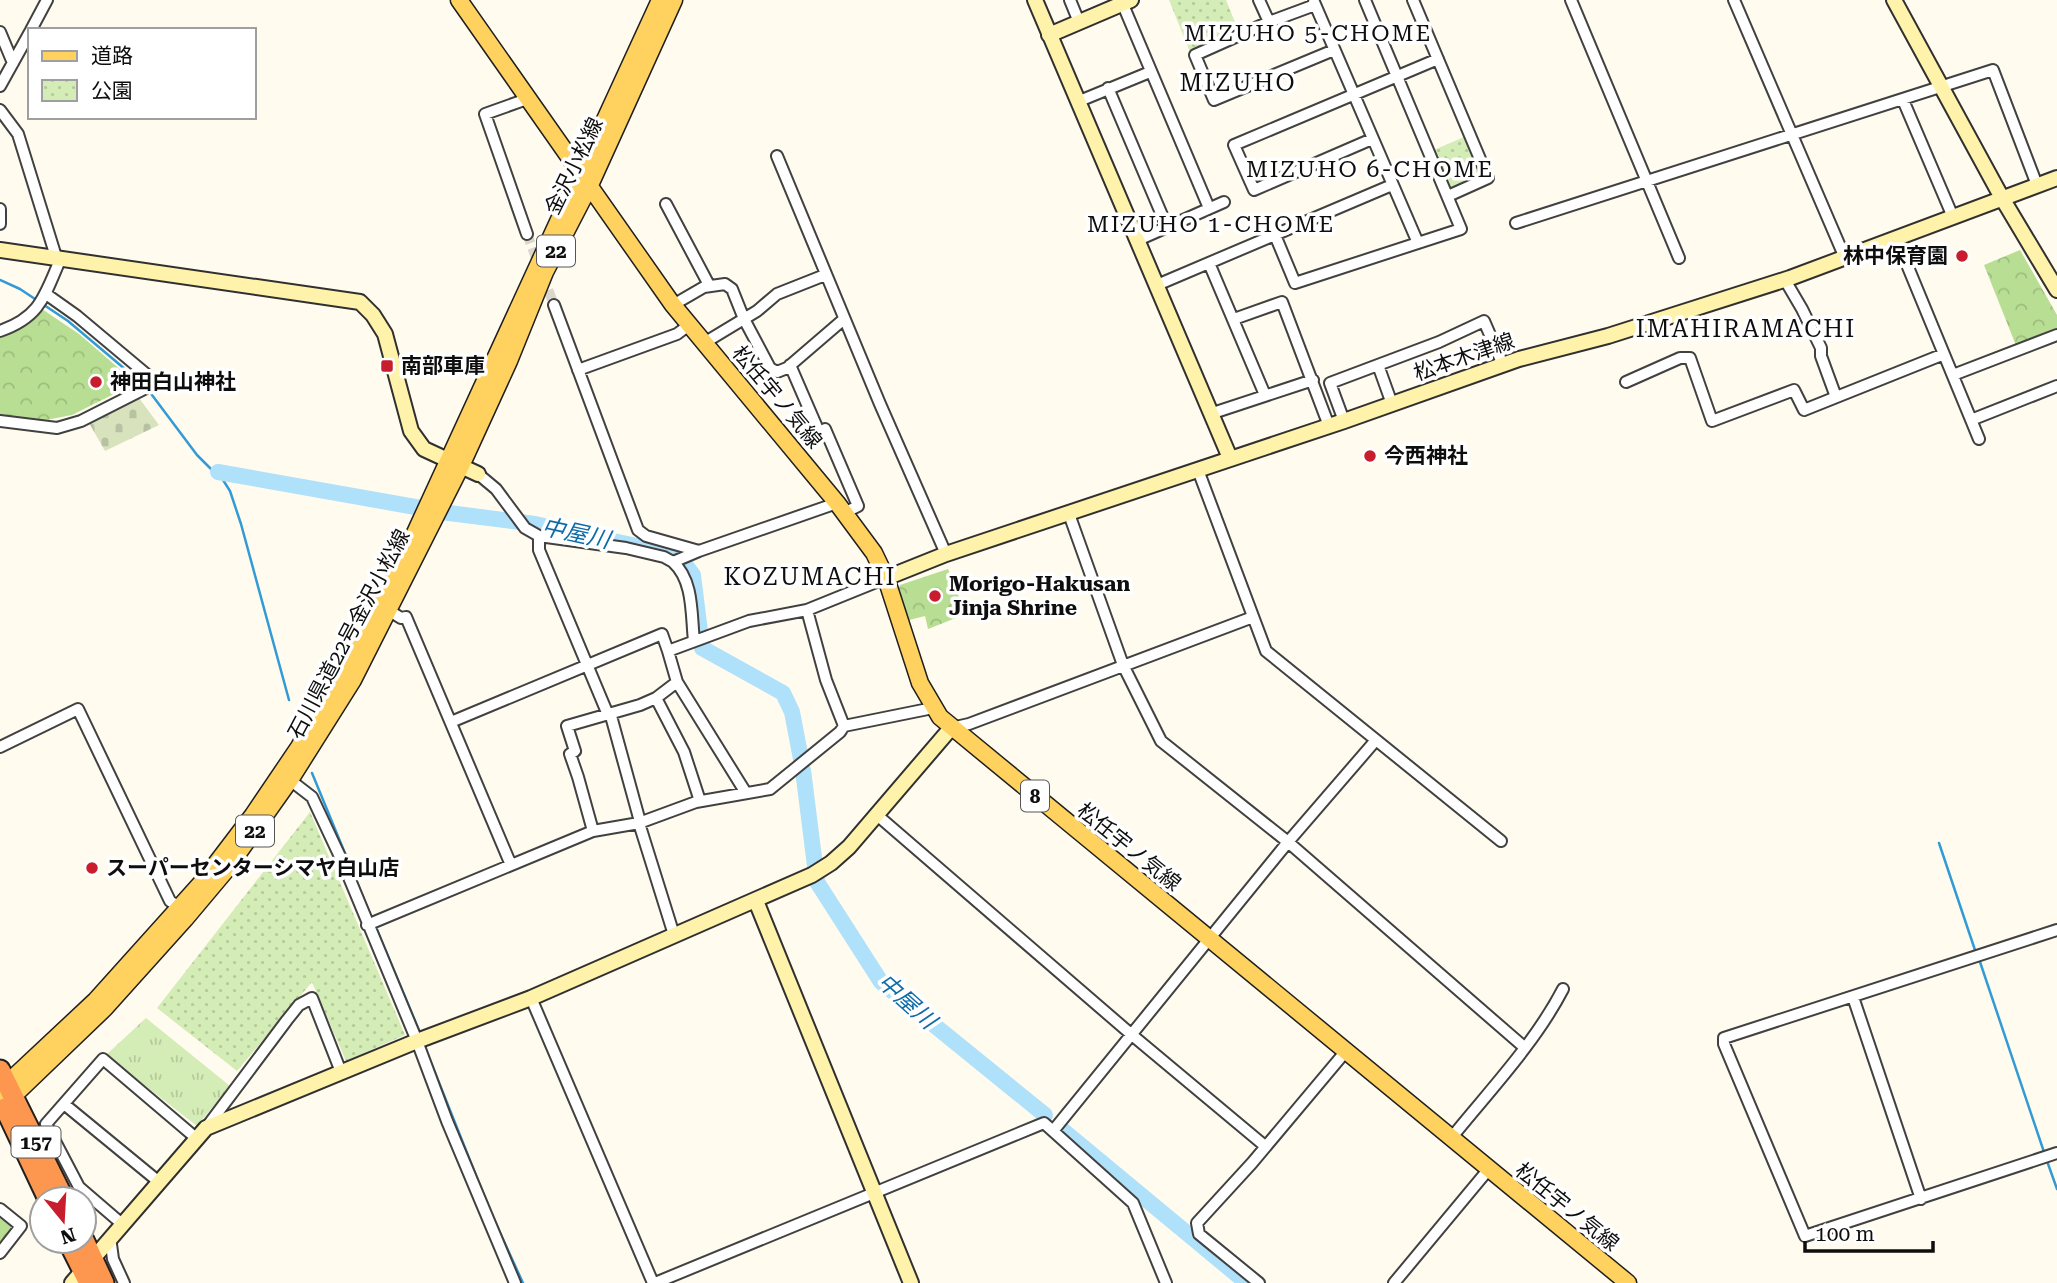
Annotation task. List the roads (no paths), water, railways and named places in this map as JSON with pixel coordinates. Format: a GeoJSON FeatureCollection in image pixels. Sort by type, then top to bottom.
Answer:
{"type":"FeatureCollection","features":[{"type":"Feature","properties":{"kind":"highway","name":"157"},"geometry":{"type":"LineString","coordinates":[[3,1093],[42,1185]]}},
{"type":"Feature","properties":{"kind":"highway","name":"157"},"geometry":{"type":"LineString","coordinates":[[3,1093],[56,1185]]}},
{"type":"Feature","properties":{"kind":"highway"},"geometry":{"type":"LineString","coordinates":[[75,1255],[84,1274],[104,1283]]}},
{"type":"Feature","properties":{"kind":"highway"},"geometry":{"type":"LineString","coordinates":[[84,1255],[84,1274]]}},
{"type":"Feature","properties":{"kind":"main road","name":"松任宇ノ気線"},"geometry":{"type":"LineString","coordinates":[[459,0],[673,305],[874,553],[886,578],[920,683],[933,708],[951,728],[1628,1283]]}},
{"type":"Feature","properties":{"kind":"main road","name":"金沢小松線"},"geometry":{"type":"LineString","coordinates":[[432,510],[514,349],[660,0]]}},
{"type":"Feature","properties":{"kind":"main road","name":"金沢小松線"},"geometry":{"type":"LineString","coordinates":[[585,179],[674,0]]}},
{"type":"Feature","properties":{"kind":"main road","name":"石川県道22号金沢小松線"},"geometry":{"type":"LineString","coordinates":[[3,1093],[105,1008],[227,869],[290,780],[352,680],[388,610],[432,510]]}},
{"type":"Feature","properties":{"kind":"main road","name":"石川県道22号金沢小松線"},"geometry":{"type":"LineString","coordinates":[[3,1093],[95,1001],[202,882],[253,815],[299,747],[432,510]]}},
{"type":"Feature","properties":{"kind":"street"},"geometry":{"type":"LineString","coordinates":[[32,28],[47,0]]}},
{"type":"Feature","properties":{"kind":"street"},"geometry":{"type":"LineString","coordinates":[[1035,0],[1230,458]]}},
{"type":"Feature","properties":{"kind":"street"},"geometry":{"type":"LineString","coordinates":[[1070,0],[1079,22]]}},
{"type":"Feature","properties":{"kind":"street"},"geometry":{"type":"LineString","coordinates":[[1259,0],[1269,22]]}},
{"type":"Feature","properties":{"kind":"street"},"geometry":{"type":"LineString","coordinates":[[1275,235],[1295,283],[1461,229],[1365,0]]}},
{"type":"Feature","properties":{"kind":"street"},"geometry":{"type":"LineString","coordinates":[[1413,0],[1488,178],[1448,196]]}},
{"type":"Feature","properties":{"kind":"street"},"geometry":{"type":"LineString","coordinates":[[1571,0],[1678,258]]}},
{"type":"Feature","properties":{"kind":"street"},"geometry":{"type":"LineString","coordinates":[[1734,0],[1845,258]]}},
{"type":"Feature","properties":{"kind":"street"},"geometry":{"type":"LineString","coordinates":[[1894,0],[1941,88],[2057,290]]}},
{"type":"Feature","properties":{"kind":"street"},"geometry":{"type":"LineString","coordinates":[[1049,35],[1125,1],[1150,72],[1209,208]]}},
{"type":"Feature","properties":{"kind":"street"},"geometry":{"type":"LineString","coordinates":[[1334,50],[1214,100],[1195,55],[1314,3],[1418,243]]}},
{"type":"Feature","properties":{"kind":"street"},"geometry":{"type":"LineString","coordinates":[[0,32],[13,62]]}},
{"type":"Feature","properties":{"kind":"street"},"geometry":{"type":"LineString","coordinates":[[0,86],[28,35]]}},
{"type":"Feature","properties":{"kind":"street"},"geometry":{"type":"LineString","coordinates":[[1372,139],[1254,190],[1234,145],[1438,60]]}},
{"type":"Feature","properties":{"kind":"street"},"geometry":{"type":"LineString","coordinates":[[1516,223],[1993,71],[2037,185]]}},
{"type":"Feature","properties":{"kind":"street"},"geometry":{"type":"LineString","coordinates":[[1077,102],[1150,72]]}},
{"type":"Feature","properties":{"kind":"street"},"geometry":{"type":"LineString","coordinates":[[1108,88],[1167,227]]}},
{"type":"Feature","properties":{"kind":"street"},"geometry":{"type":"LineString","coordinates":[[527,99],[485,114],[527,234]]}},
{"type":"Feature","properties":{"kind":"street"},"geometry":{"type":"LineString","coordinates":[[1902,100],[1953,217]]}},
{"type":"Feature","properties":{"kind":"street"},"geometry":{"type":"LineString","coordinates":[[0,110],[18,134],[59,260],[42,300],[20,324],[0,331]]}},
{"type":"Feature","properties":{"kind":"street"},"geometry":{"type":"LineString","coordinates":[[777,156],[825,275],[946,554]]}},
{"type":"Feature","properties":{"kind":"street","name":"松本木津線"},"geometry":{"type":"LineString","coordinates":[[886,578],[946,554],[1503,365],[1608,336],[1785,280],[2057,178]]}},
{"type":"Feature","properties":{"kind":"street"},"geometry":{"type":"LineString","coordinates":[[1157,285],[1392,185]]}},
{"type":"Feature","properties":{"kind":"street"},"geometry":{"type":"LineString","coordinates":[[1138,240],[1224,202]]}},
{"type":"Feature","properties":{"kind":"street"},"geometry":{"type":"LineString","coordinates":[[666,204],[709,285]]}},
{"type":"Feature","properties":{"kind":"street"},"geometry":{"type":"LineString","coordinates":[[0,209],[0,224]]}},
{"type":"Feature","properties":{"kind":"street"},"geometry":{"type":"LineString","coordinates":[[1896,238],[1979,439]]}},
{"type":"Feature","properties":{"kind":"street"},"geometry":{"type":"LineString","coordinates":[[0,250],[360,302],[373,315],[385,334],[411,431],[424,449],[478,474],[496,489],[525,528],[539,536],[626,548],[664,558],[679,560],[699,551],[840,508],[858,506],[790,365]]}},
{"type":"Feature","properties":{"kind":"street"},"geometry":{"type":"LineString","coordinates":[[1209,263],[1265,395]]}},
{"type":"Feature","properties":{"kind":"street"},"geometry":{"type":"LineString","coordinates":[[704,343],[757,311],[777,294],[825,275]]}},
{"type":"Feature","properties":{"kind":"street"},"geometry":{"type":"LineString","coordinates":[[1785,280],[1821,348],[1821,356],[1836,397]]}},
{"type":"Feature","properties":{"kind":"street"},"geometry":{"type":"LineString","coordinates":[[673,305],[709,285],[726,284],[732,289],[744,319],[770,368],[777,372],[790,365],[844,319]]}},
{"type":"Feature","properties":{"kind":"street"},"geometry":{"type":"LineString","coordinates":[[0,421],[57,428],[81,421],[152,385],[151,378],[77,316],[42,300]]}},
{"type":"Feature","properties":{"kind":"street"},"geometry":{"type":"LineString","coordinates":[[1234,319],[1282,302],[1329,426]]}},
{"type":"Feature","properties":{"kind":"street"},"geometry":{"type":"LineString","coordinates":[[554,305],[638,530],[646,536],[699,551]]}},
{"type":"Feature","properties":{"kind":"street"},"geometry":{"type":"LineString","coordinates":[[1344,421],[1329,383],[1439,342],[1484,321],[1503,365]]}},
{"type":"Feature","properties":{"kind":"street"},"geometry":{"type":"LineString","coordinates":[[578,370],[677,334],[689,325]]}},
{"type":"Feature","properties":{"kind":"street"},"geometry":{"type":"LineString","coordinates":[[1953,374],[2057,335]]}},
{"type":"Feature","properties":{"kind":"street"},"geometry":{"type":"LineString","coordinates":[[1626,382],[1680,358],[1690,358],[1712,421],[1794,390],[1804,410],[1944,354]]}},
{"type":"Feature","properties":{"kind":"street"},"geometry":{"type":"LineString","coordinates":[[1378,365],[1392,404]]}},
{"type":"Feature","properties":{"kind":"street"},"geometry":{"type":"LineString","coordinates":[[1213,413],[1313,380]]}},
{"type":"Feature","properties":{"kind":"street"},"geometry":{"type":"LineString","coordinates":[[1971,420],[2057,386]]}},
{"type":"Feature","properties":{"kind":"street"},"geometry":{"type":"LineString","coordinates":[[1198,470],[1266,651],[1500,841]]}},
{"type":"Feature","properties":{"kind":"street"},"geometry":{"type":"LineString","coordinates":[[1069,514],[1123,665],[1161,741],[1288,842],[1524,1047]]}},
{"type":"Feature","properties":{"kind":"street"},"geometry":{"type":"LineString","coordinates":[[539,536],[539,550],[608,713],[674,935]]}},
{"type":"Feature","properties":{"kind":"street"},"geometry":{"type":"LineString","coordinates":[[679,560],[688,587],[699,640]]}},
{"type":"Feature","properties":{"kind":"street"},"geometry":{"type":"LineString","coordinates":[[667,651],[749,621],[807,610],[886,578]]}},
{"type":"Feature","properties":{"kind":"street"},"geometry":{"type":"LineString","coordinates":[[388,610],[401,618],[406,617],[511,865]]}},
{"type":"Feature","properties":{"kind":"street"},"geometry":{"type":"LineString","coordinates":[[807,610],[826,680],[844,726]]}},
{"type":"Feature","properties":{"kind":"street"},"geometry":{"type":"LineString","coordinates":[[201,1133],[341,1072],[531,998],[757,901],[815,873],[849,847],[951,728],[969,724],[1253,617]]}},
{"type":"Feature","properties":{"kind":"street"},"geometry":{"type":"LineString","coordinates":[[450,722],[662,634],[677,682],[746,793]]}},
{"type":"Feature","properties":{"kind":"street"},"geometry":{"type":"LineString","coordinates":[[593,831],[570,754],[575,751],[567,726],[640,705],[656,698],[677,682]]}},
{"type":"Feature","properties":{"kind":"street"},"geometry":{"type":"LineString","coordinates":[[656,698],[684,752],[700,801]]}},
{"type":"Feature","properties":{"kind":"street"},"geometry":{"type":"LineString","coordinates":[[372,923],[593,831],[639,823],[700,801],[770,789],[844,726],[933,708]]}},
{"type":"Feature","properties":{"kind":"street"},"geometry":{"type":"LineString","coordinates":[[0,747],[78,709],[170,901],[179,907]]}},
{"type":"Feature","properties":{"kind":"street"},"geometry":{"type":"LineString","coordinates":[[1053,1130],[1288,842],[1376,740]]}},
{"type":"Feature","properties":{"kind":"street"},"geometry":{"type":"LineString","coordinates":[[290,780],[312,797],[372,923],[421,1040],[447,1121],[516,1283]]}},
{"type":"Feature","properties":{"kind":"street"},"geometry":{"type":"LineString","coordinates":[[877,815],[1265,1146]]}},
{"type":"Feature","properties":{"kind":"street"},"geometry":{"type":"LineString","coordinates":[[757,901],[911,1283]]}},
{"type":"Feature","properties":{"kind":"street"},"geometry":{"type":"LineString","coordinates":[[2050,1156],[1805,1236],[1724,1044],[1724,1038],[2057,930]]}},
{"type":"Feature","properties":{"kind":"street"},"geometry":{"type":"LineString","coordinates":[[1452,1137],[1524,1047],[1563,989]]}},
{"type":"Feature","properties":{"kind":"street"},"geometry":{"type":"LineString","coordinates":[[84,1274],[110,1237],[201,1133],[299,1005],[312,998],[341,1072]]}},
{"type":"Feature","properties":{"kind":"street"},"geometry":{"type":"LineString","coordinates":[[531,998],[654,1283],[1044,1123],[1133,1203],[1166,1283]]}},
{"type":"Feature","properties":{"kind":"street"},"geometry":{"type":"LineString","coordinates":[[1853,998],[1921,1199]]}},
{"type":"Feature","properties":{"kind":"street"},"geometry":{"type":"LineString","coordinates":[[1259,1283],[1199,1234],[1197,1223],[1346,1051]]}},
{"type":"Feature","properties":{"kind":"street"},"geometry":{"type":"LineString","coordinates":[[121,1224],[79,1187],[46,1124],[103,1059],[201,1133]]}},
{"type":"Feature","properties":{"kind":"street"},"geometry":{"type":"LineString","coordinates":[[64,1104],[159,1182]]}},
{"type":"Feature","properties":{"kind":"street"},"geometry":{"type":"LineString","coordinates":[[1394,1283],[1488,1170]]}},
{"type":"Feature","properties":{"kind":"street"},"geometry":{"type":"LineString","coordinates":[[0,1209],[20,1226],[0,1253]]}},
{"type":"Feature","properties":{"kind":"street"},"geometry":{"type":"LineString","coordinates":[[110,1237],[113,1259],[124,1283]]}},
{"type":"Feature","properties":{"kind":"waterway"},"geometry":{"type":"LineString","coordinates":[[0,280],[38,301]]}},
{"type":"Feature","properties":{"kind":"waterway"},"geometry":{"type":"LineString","coordinates":[[44,305],[68,321],[145,386]]}},
{"type":"Feature","properties":{"kind":"waterway"},"geometry":{"type":"LineString","coordinates":[[149,391],[197,455],[218,472],[230,491],[289,700]]}},
{"type":"Feature","properties":{"kind":"waterway","name":"中屋川"},"geometry":{"type":"LineString","coordinates":[[218,472],[449,513],[535,524],[678,555],[693,575],[702,648],[783,693],[792,712],[801,759]]}},
{"type":"Feature","properties":{"kind":"waterway","name":"中屋川"},"geometry":{"type":"LineString","coordinates":[[803,770],[817,882],[881,982],[1045,1115]]}},
{"type":"Feature","properties":{"kind":"waterway"},"geometry":{"type":"LineString","coordinates":[[312,773],[372,919]]}},
{"type":"Feature","properties":{"kind":"waterway"},"geometry":{"type":"LineString","coordinates":[[1939,843],[1976,953]]}},
{"type":"Feature","properties":{"kind":"waterway"},"geometry":{"type":"LineString","coordinates":[[375,925],[421,1035]]}},
{"type":"Feature","properties":{"kind":"waterway"},"geometry":{"type":"LineString","coordinates":[[1979,959],[2045,1155]]}},
{"type":"Feature","properties":{"kind":"waterway"},"geometry":{"type":"LineString","coordinates":[[424,1045],[489,1208]]}},
{"type":"Feature","properties":{"kind":"waterway","name":"中屋川"},"geometry":{"type":"LineString","coordinates":[[1060,1128],[1247,1283]]}},
{"type":"Feature","properties":{"kind":"waterway"},"geometry":{"type":"LineString","coordinates":[[2047,1161],[2057,1189]]}},
{"type":"Feature","properties":{"kind":"waterway"},"geometry":{"type":"LineString","coordinates":[[496,1224],[523,1283]]}},
{"type":"Feature","properties":{"kind":"tunnel"},"geometry":{"type":"LineString","coordinates":[[527,234],[554,305]]}},
{"type":"Feature","properties":{"kind":"place","name":"林中保育園"},"geometry":{"type":"Point","coordinates":[1962,256]}},
{"type":"Feature","properties":{"kind":"place","name":"南部車庫"},"geometry":{"type":"Point","coordinates":[387,366]}},
{"type":"Feature","properties":{"kind":"place","name":"神田白山神社"},"geometry":{"type":"Point","coordinates":[96,382]}},
{"type":"Feature","properties":{"kind":"place","name":"今西神社"},"geometry":{"type":"Point","coordinates":[1370,456]}},
{"type":"Feature","properties":{"kind":"place","name":"Morigo-Hakusan Jinja Shrine"},"geometry":{"type":"Point","coordinates":[935,596]}},
{"type":"Feature","properties":{"kind":"place","name":"スーパーセンターシマヤ白山店"},"geometry":{"type":"Point","coordinates":[92,868]}},
{"type":"Feature","properties":{"kind":"district","name":"MIZUHO 5-CHOME"},"geometry":{"type":"Point","coordinates":[1308,33]}},
{"type":"Feature","properties":{"kind":"district","name":"MIZUHO"},"geometry":{"type":"Point","coordinates":[1238,83]}},
{"type":"Feature","properties":{"kind":"district","name":"MIZUHO 6-CHOME"},"geometry":{"type":"Point","coordinates":[1370,169]}},
{"type":"Feature","properties":{"kind":"district","name":"MIZUHO 1-CHOME"},"geometry":{"type":"Point","coordinates":[1211,224]}},
{"type":"Feature","properties":{"kind":"district","name":"IMAHIRAMACHI"},"geometry":{"type":"Point","coordinates":[1746,329]}},
{"type":"Feature","properties":{"kind":"district","name":"KOZUMACHI"},"geometry":{"type":"Point","coordinates":[810,577]}}]}
